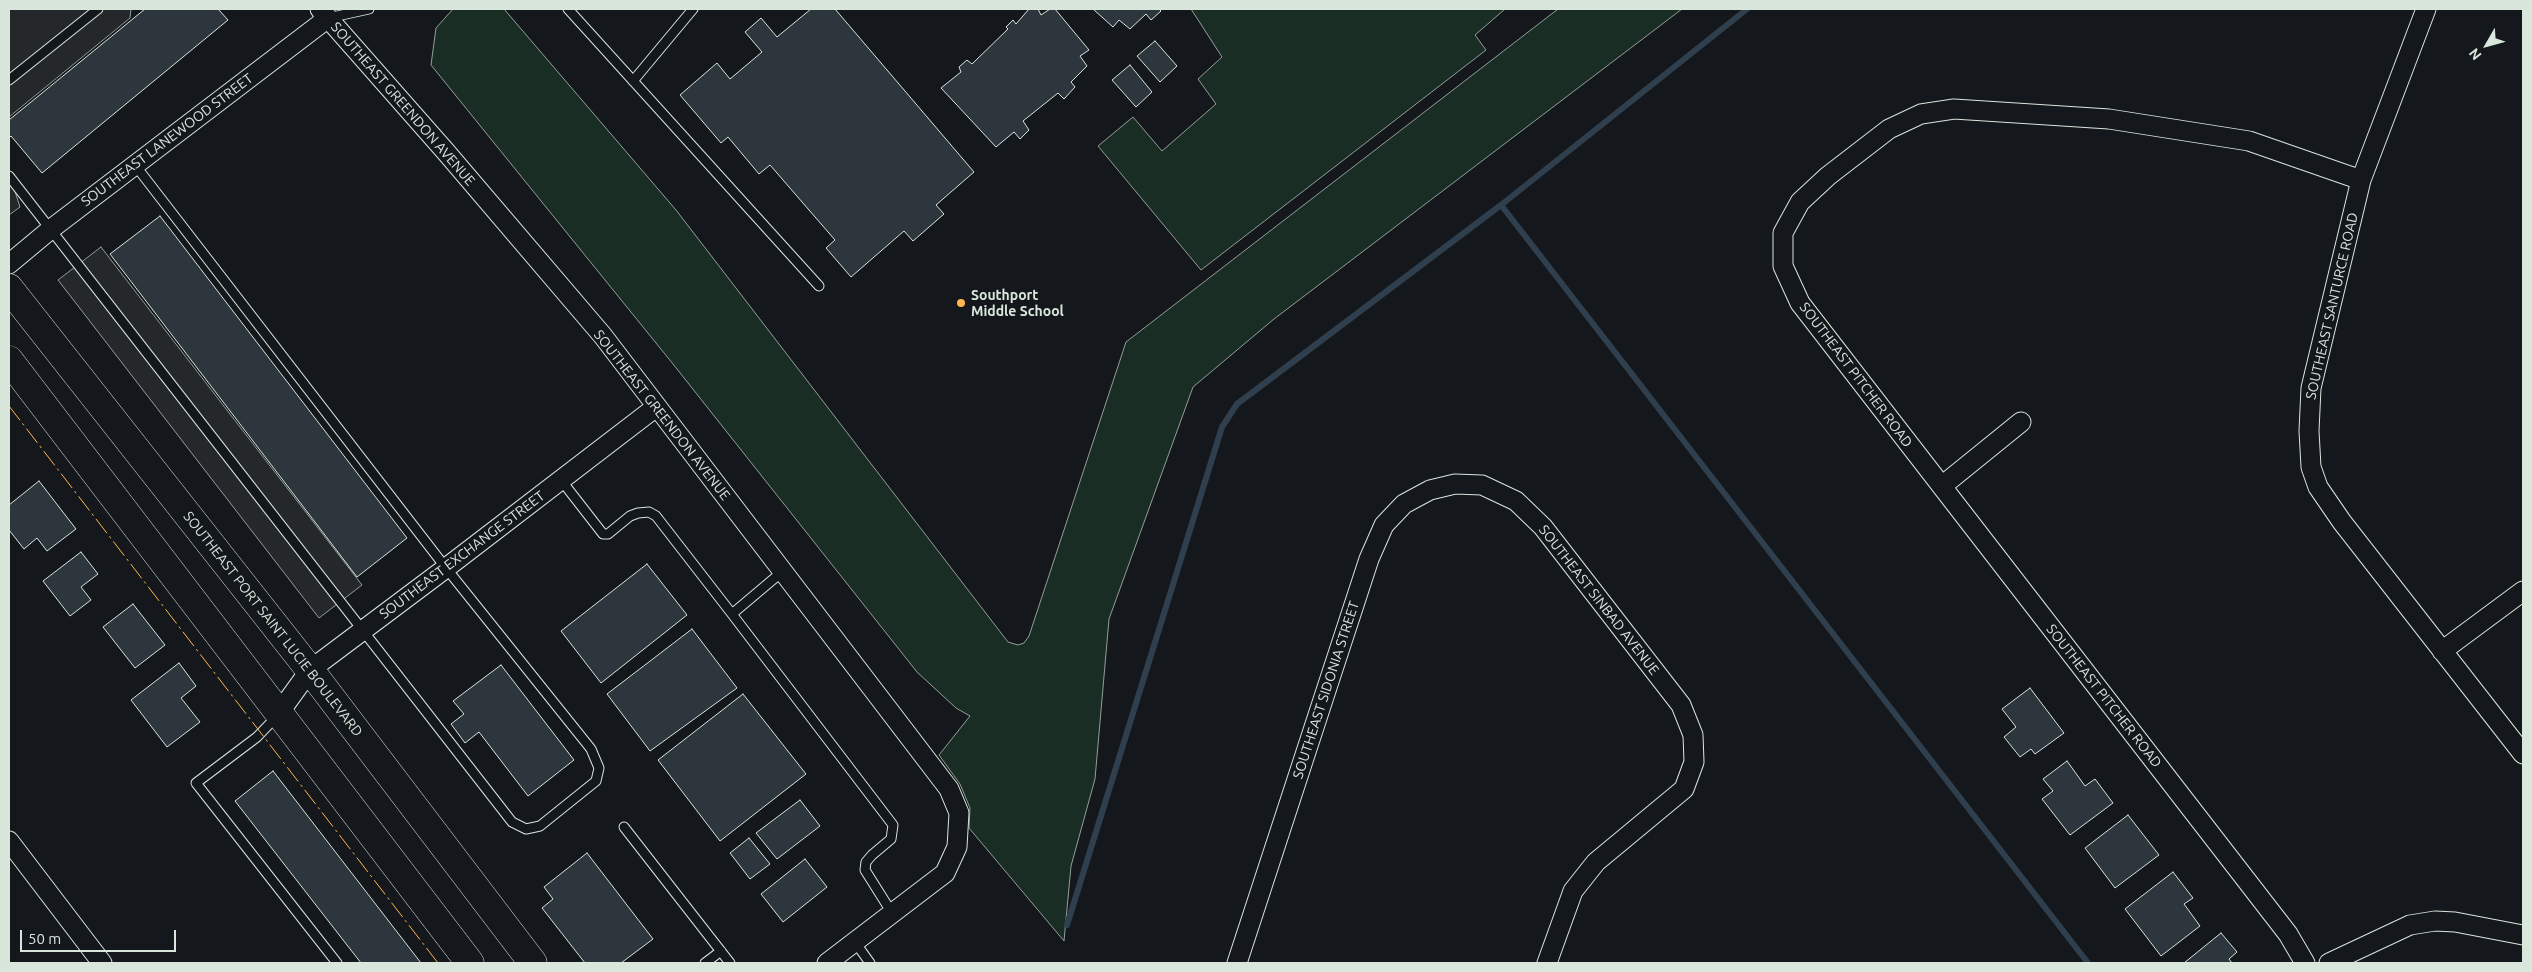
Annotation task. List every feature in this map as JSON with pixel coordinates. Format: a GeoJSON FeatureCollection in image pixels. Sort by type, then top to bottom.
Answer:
{"type":"FeatureCollection","features":[{"type":"Feature","properties":{"kind":"main road","name":"SOUTHEAST PORT SAINT LUCIE BOULEVARD"},"geometry":{"type":"LineString","coordinates":[[9,288],[310,670],[533,963]]}},
{"type":"Feature","properties":{"kind":"main road"},"geometry":{"type":"LineString","coordinates":[[9,360],[470,963]]}},
{"type":"Feature","properties":{"kind":"street","name":"SOUTHEAST SANTURCE ROAD"},"geometry":{"type":"LineString","coordinates":[[2426,9],[2361,180],[2311,388],[2308,431],[2311,467],[2318,487],[2342,522],[2523,754]]}},
{"type":"Feature","properties":{"kind":"street","name":"SOUTHEAST LANEWOOD STREET"},"geometry":{"type":"LineString","coordinates":[[9,264],[324,13]]}},
{"type":"Feature","properties":{"kind":"street","name":"SOUTHEAST GREENDON AVENUE"},"geometry":{"type":"LineString","coordinates":[[324,13],[603,336],[949,789],[959,813],[956,847],[944,873],[827,963]]}},
{"type":"Feature","properties":{"kind":"street","name":"SOUTHEAST PITCHER ROAD"},"geometry":{"type":"LineString","coordinates":[[2304,963],[2288,934],[1800,303],[1783,266],[1783,233],[1800,202],[1828,176],[1889,128],[1921,114],[1954,109],[2109,119],[2249,141],[2361,180]]}},
{"type":"Feature","properties":{"kind":"street","name":"SOUTHEAST EXCHANGE STREET"},"geometry":{"type":"LineString","coordinates":[[280,713],[310,670],[656,406]]}},
{"type":"Feature","properties":{"kind":"street"},"geometry":{"type":"LineString","coordinates":[[1942,486],[2021,422]]}},
{"type":"Feature","properties":{"kind":"street","name":"SOUTHEAST SIDONIA STREET"},"geometry":{"type":"LineString","coordinates":[[1237,963],[1369,559],[1384,525],[1404,504],[1430,490],[1455,484],[1482,485]]}},
{"type":"Feature","properties":{"kind":"street","name":"SOUTHEAST SINBAD AVENUE"},"geometry":{"type":"LineString","coordinates":[[1482,485],[1516,501],[1543,527],[1681,705],[1693,735],[1694,762],[1684,789],[1596,862],[1573,891],[1547,963]]}},
{"type":"Feature","properties":{"kind":"street"},"geometry":{"type":"LineString","coordinates":[[2442,651],[2523,591]]}},
{"type":"Feature","properties":{"kind":"street"},"geometry":{"type":"LineString","coordinates":[[9,841],[102,963]]}},
{"type":"Feature","properties":{"kind":"street"},"geometry":{"type":"LineString","coordinates":[[2329,963],[2410,925],[2435,921],[2455,922],[2523,935]]}},
{"type":"Feature","properties":{"kind":"lane"},"geometry":{"type":"LineString","coordinates":[[9,80],[98,9]]}},
{"type":"Feature","properties":{"kind":"lane"},"geometry":{"type":"LineString","coordinates":[[324,13],[368,9]]}},
{"type":"Feature","properties":{"kind":"lane"},"geometry":{"type":"LineString","coordinates":[[568,9],[820,286]]}},
{"type":"Feature","properties":{"kind":"lane"},"geometry":{"type":"LineString","coordinates":[[633,81],[693,9]]}},
{"type":"Feature","properties":{"kind":"lane"},"geometry":{"type":"LineString","coordinates":[[9,176],[512,822],[526,829],[540,826],[596,781],[599,768],[590,749],[446,568],[135,165]]}},
{"type":"Feature","properties":{"kind":"lane"},"geometry":{"type":"LineString","coordinates":[[560,480],[603,534],[608,534],[630,516],[638,513],[649,512],[656,516],[732,614],[893,825],[891,839],[866,862],[866,870],[892,914]]}},
{"type":"Feature","properties":{"kind":"lane"},"geometry":{"type":"LineString","coordinates":[[732,614],[784,571]]}},
{"type":"Feature","properties":{"kind":"lane"},"geometry":{"type":"LineString","coordinates":[[280,713],[257,737],[196,783],[337,963]]}},
{"type":"Feature","properties":{"kind":"lane"},"geometry":{"type":"LineString","coordinates":[[624,827],[730,963]]}},
{"type":"Feature","properties":{"kind":"lane"},"geometry":{"type":"LineString","coordinates":[[855,942],[870,963]]}},
{"type":"Feature","properties":{"kind":"lane"},"geometry":{"type":"LineString","coordinates":[[705,963],[721,951]]}},
{"type":"Feature","properties":{"kind":"green space"},"geometry":{"type":"Polygon","coordinates":[[[453,9],[504,9],[676,210],[1008,642],[1018,645],[1024,643],[1029,636],[1126,342],[1558,9],[1682,9],[1274,319],[1193,387],[1109,619],[1095,779],[1071,866],[1064,941],[969,828],[970,808],[960,784],[939,755],[970,716],[956,708],[917,672],[673,364],[431,65],[436,28],[453,9]]]}},
{"type":"Feature","properties":{"kind":"green space"},"geometry":{"type":"Polygon","coordinates":[[[1191,9],[1505,9],[1475,35],[1486,50],[1201,270],[1098,146],[1133,117],[1162,151],[1216,104],[1198,79],[1222,57],[1191,9]]]}},
{"type":"Feature","properties":{"kind":"shaded area"},"geometry":{"type":"Polygon","coordinates":[[[9,9],[131,9],[130,18],[9,117],[9,9]]]}},
{"type":"Feature","properties":{"kind":"shaded area"},"geometry":{"type":"Polygon","coordinates":[[[9,173],[20,207],[9,215],[9,173]]]}},
{"type":"Feature","properties":{"kind":"shaded area"},"geometry":{"type":"Polygon","coordinates":[[[101,247],[362,585],[319,618],[58,280],[101,247]]]}},
{"type":"Feature","properties":{"kind":"building"},"geometry":{"type":"Polygon","coordinates":[[[145,9],[218,9],[228,20],[42,173],[11,136],[9,138],[9,120],[145,9]]]}},
{"type":"Feature","properties":{"kind":"building"},"geometry":{"type":"Polygon","coordinates":[[[811,9],[835,9],[974,172],[936,205],[944,214],[913,241],[904,231],[851,277],[826,248],[835,240],[770,165],[759,174],[728,137],[721,143],[680,95],[717,63],[730,79],[762,52],[745,32],[761,18],[777,37],[811,9]]]}},
{"type":"Feature","properties":{"kind":"building"},"geometry":{"type":"Polygon","coordinates":[[[1029,9],[1038,9],[1041,15],[1050,9],[1055,9],[1089,50],[1080,56],[1087,66],[1071,82],[1075,87],[1064,99],[1058,93],[1023,121],[1029,130],[1020,139],[1014,132],[996,147],[941,88],[961,72],[959,67],[967,60],[972,64],[1008,29],[1006,27],[1013,20],[1016,24],[1029,9]]]}},
{"type":"Feature","properties":{"kind":"building"},"geometry":{"type":"Polygon","coordinates":[[[1093,9],[1159,9],[1161,11],[1151,20],[1146,14],[1130,29],[1119,20],[1113,27],[1093,9]]]}},
{"type":"Feature","properties":{"kind":"building"},"geometry":{"type":"Polygon","coordinates":[[[1155,41],[1177,66],[1160,82],[1137,56],[1155,41]]]}},
{"type":"Feature","properties":{"kind":"building"},"geometry":{"type":"Polygon","coordinates":[[[1130,65],[1152,92],[1136,107],[1112,80],[1130,65]]]}},
{"type":"Feature","properties":{"kind":"building"},"geometry":{"type":"Polygon","coordinates":[[[160,216],[407,538],[357,577],[110,254],[160,216]]]}},
{"type":"Feature","properties":{"kind":"building"},"geometry":{"type":"Polygon","coordinates":[[[39,481],[76,529],[47,551],[37,538],[24,549],[9,530],[9,505],[39,481]]]}},
{"type":"Feature","properties":{"kind":"building"},"geometry":{"type":"Polygon","coordinates":[[[81,552],[98,574],[81,587],[91,600],[70,616],[43,581],[81,552]]]}},
{"type":"Feature","properties":{"kind":"building"},"geometry":{"type":"Polygon","coordinates":[[[647,564],[687,615],[601,683],[561,631],[647,564]]]}},
{"type":"Feature","properties":{"kind":"building"},"geometry":{"type":"Polygon","coordinates":[[[133,604],[165,645],[135,668],[103,627],[133,604]]]}},
{"type":"Feature","properties":{"kind":"building"},"geometry":{"type":"Polygon","coordinates":[[[692,629],[737,688],[650,751],[607,694],[692,629]]]}},
{"type":"Feature","properties":{"kind":"building"},"geometry":{"type":"Polygon","coordinates":[[[179,663],[196,686],[181,698],[200,722],[167,747],[131,700],[179,663]]]}},
{"type":"Feature","properties":{"kind":"building"},"geometry":{"type":"Polygon","coordinates":[[[501,665],[574,760],[528,796],[479,732],[465,743],[451,724],[464,714],[453,701],[501,665]]]}},
{"type":"Feature","properties":{"kind":"building"},"geometry":{"type":"Polygon","coordinates":[[[2030,688],[2064,733],[2035,754],[2031,749],[2020,757],[2004,737],[2016,727],[2002,709],[2030,688]]]}},
{"type":"Feature","properties":{"kind":"building"},"geometry":{"type":"Polygon","coordinates":[[[743,694],[806,774],[720,841],[658,760],[743,694]]]}},
{"type":"Feature","properties":{"kind":"building"},"geometry":{"type":"Polygon","coordinates":[[[2067,761],[2085,786],[2095,779],[2113,803],[2070,835],[2042,799],[2053,791],[2043,779],[2067,761]]]}},
{"type":"Feature","properties":{"kind":"building"},"geometry":{"type":"Polygon","coordinates":[[[273,771],[421,963],[361,963],[235,801],[273,771]]]}},
{"type":"Feature","properties":{"kind":"building"},"geometry":{"type":"Polygon","coordinates":[[[800,800],[820,826],[777,859],[756,833],[800,800]]]}},
{"type":"Feature","properties":{"kind":"building"},"geometry":{"type":"Polygon","coordinates":[[[2128,815],[2159,855],[2115,888],[2085,848],[2128,815]]]}},
{"type":"Feature","properties":{"kind":"building"},"geometry":{"type":"Polygon","coordinates":[[[749,838],[770,864],[750,879],[730,853],[749,838]]]}},
{"type":"Feature","properties":{"kind":"building"},"geometry":{"type":"Polygon","coordinates":[[[587,853],[653,939],[621,963],[585,963],[542,908],[553,899],[544,887],[587,853]]]}},
{"type":"Feature","properties":{"kind":"building"},"geometry":{"type":"Polygon","coordinates":[[[805,859],[827,887],[783,922],[761,894],[805,859]]]}},
{"type":"Feature","properties":{"kind":"building"},"geometry":{"type":"Polygon","coordinates":[[[2173,872],[2193,898],[2184,904],[2200,926],[2161,956],[2125,909],[2173,872]]]}},
{"type":"Feature","properties":{"kind":"building"},"geometry":{"type":"Polygon","coordinates":[[[2221,933],[2237,952],[2229,959],[2232,963],[2184,963],[2221,933]]]}},
{"type":"Feature","properties":{"kind":"waterway"},"geometry":{"type":"LineString","coordinates":[[1067,925],[1222,427],[1237,404],[1501,205],[1747,9]]}},
{"type":"Feature","properties":{"kind":"waterway"},"geometry":{"type":"LineString","coordinates":[[1501,205],[2088,963]]}},
{"type":"Feature","properties":{"kind":"power"},"geometry":{"type":"LineString","coordinates":[[9,406],[438,963]]}},
{"type":"Feature","properties":{"kind":"place","name":"Southport Middle School"},"geometry":{"type":"Point","coordinates":[961,303]}}]}
